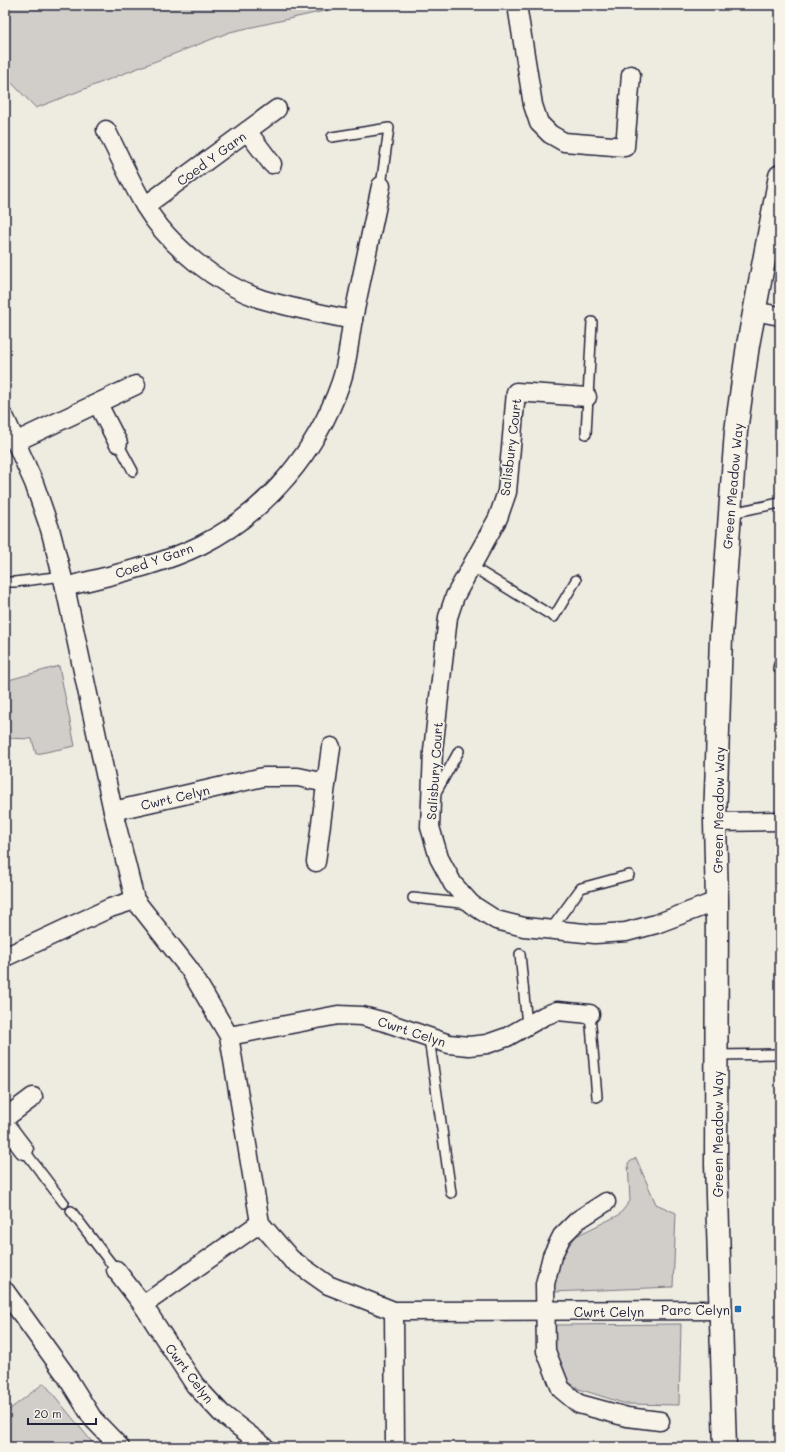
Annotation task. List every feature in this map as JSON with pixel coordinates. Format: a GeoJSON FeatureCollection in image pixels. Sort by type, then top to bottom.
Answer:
{"type":"FeatureCollection","features":[{"type":"Feature","properties":{"kind":"street"},"geometry":{"type":"LineString","coordinates":[[517,5],[533,105],[539,122],[550,134],[564,142],[625,147],[631,75]]}},
{"type":"Feature","properties":{"kind":"street","name":"Coed Y Garn"},"geometry":{"type":"LineString","coordinates":[[145,206],[277,109]]}},
{"type":"Feature","properties":{"kind":"street"},"geometry":{"type":"LineString","coordinates":[[106,130],[145,206],[171,240],[195,262],[224,281],[260,298],[304,311],[353,320]]}},
{"type":"Feature","properties":{"kind":"street"},"geometry":{"type":"LineString","coordinates":[[247,131],[272,164]]}},
{"type":"Feature","properties":{"kind":"street","name":"Green Meadow Way"},"geometry":{"type":"LineString","coordinates":[[725,1447],[722,1310],[716,1164],[717,901],[715,822],[721,637],[736,431],[754,311],[780,176]]}},
{"type":"Feature","properties":{"kind":"street","name":"Coed Y Garn"},"geometry":{"type":"LineString","coordinates":[[64,582],[155,563],[201,545],[240,521],[272,494],[306,453],[327,418],[342,380],[381,186]]}},
{"type":"Feature","properties":{"kind":"street"},"geometry":{"type":"LineString","coordinates":[[754,311],[780,316]]}},
{"type":"Feature","properties":{"kind":"street"},"geometry":{"type":"LineString","coordinates":[[15,442],[136,385]]}},
{"type":"Feature","properties":{"kind":"street","name":"Salisbury Court"},"geometry":{"type":"LineString","coordinates":[[587,397],[516,392],[506,492],[498,518],[455,596],[448,617],[433,751],[430,827],[439,858],[452,884],[471,904],[496,920],[524,927],[596,934],[626,932],[656,924],[717,901]]}},
{"type":"Feature","properties":{"kind":"street"},"geometry":{"type":"LineString","coordinates":[[98,404],[118,443]]}},
{"type":"Feature","properties":{"kind":"street"},"geometry":{"type":"LineString","coordinates":[[5,418],[34,483],[50,529],[64,582],[113,811],[136,900],[190,970],[229,1036],[260,1223],[143,1305]]}},
{"type":"Feature","properties":{"kind":"street"},"geometry":{"type":"LineString","coordinates":[[316,862],[331,747]]}},
{"type":"Feature","properties":{"kind":"street","name":"Cwrt Celyn"},"geometry":{"type":"LineString","coordinates":[[113,811],[263,777],[298,777],[326,783]]}},
{"type":"Feature","properties":{"kind":"street"},"geometry":{"type":"LineString","coordinates":[[715,822],[780,821]]}},
{"type":"Feature","properties":{"kind":"street"},"geometry":{"type":"LineString","coordinates":[[5,957],[110,908],[136,900]]}},
{"type":"Feature","properties":{"kind":"street","name":"Cwrt Celyn"},"geometry":{"type":"LineString","coordinates":[[229,1036],[338,1015],[362,1016],[385,1022],[429,1038],[469,1046],[487,1044],[507,1037],[528,1024],[557,1011],[590,1014]]}},
{"type":"Feature","properties":{"kind":"street"},"geometry":{"type":"LineString","coordinates":[[5,1118],[33,1097]]}},
{"type":"Feature","properties":{"kind":"street"},"geometry":{"type":"LineString","coordinates":[[5,1125],[24,1150]]}},
{"type":"Feature","properties":{"kind":"street"},"geometry":{"type":"LineString","coordinates":[[606,1202],[578,1220],[562,1236],[552,1256],[545,1284],[546,1351],[561,1389],[580,1404],[627,1417],[660,1421]]}},
{"type":"Feature","properties":{"kind":"street","name":"Cwrt Celyn"},"geometry":{"type":"LineString","coordinates":[[260,1223],[291,1259],[328,1285],[394,1312],[722,1310]]}},
{"type":"Feature","properties":{"kind":"street","name":"Cwrt Celyn"},"geometry":{"type":"LineString","coordinates":[[116,1270],[143,1305],[195,1385],[221,1413],[265,1447]]}},
{"type":"Feature","properties":{"kind":"street"},"geometry":{"type":"LineString","coordinates":[[5,1291],[65,1374],[93,1419],[120,1447]]}},
{"type":"Feature","properties":{"kind":"street"},"geometry":{"type":"LineString","coordinates":[[394,1312],[395,1447]]}},
{"type":"Feature","properties":{"kind":"lane"},"geometry":{"type":"LineString","coordinates":[[332,137],[389,128],[381,186]]}},
{"type":"Feature","properties":{"kind":"lane"},"geometry":{"type":"LineString","coordinates":[[586,434],[592,322]]}},
{"type":"Feature","properties":{"kind":"lane"},"geometry":{"type":"LineString","coordinates":[[118,443],[133,471]]}},
{"type":"Feature","properties":{"kind":"lane"},"geometry":{"type":"LineString","coordinates":[[729,514],[780,503]]}},
{"type":"Feature","properties":{"kind":"lane"},"geometry":{"type":"LineString","coordinates":[[471,566],[554,616],[576,580]]}},
{"type":"Feature","properties":{"kind":"lane"},"geometry":{"type":"LineString","coordinates":[[5,582],[64,582]]}},
{"type":"Feature","properties":{"kind":"lane"},"geometry":{"type":"LineString","coordinates":[[431,800],[459,751]]}},
{"type":"Feature","properties":{"kind":"lane"},"geometry":{"type":"LineString","coordinates":[[551,929],[581,888],[629,875]]}},
{"type":"Feature","properties":{"kind":"lane"},"geometry":{"type":"LineString","coordinates":[[413,898],[471,904]]}},
{"type":"Feature","properties":{"kind":"lane"},"geometry":{"type":"LineString","coordinates":[[520,954],[528,1024]]}},
{"type":"Feature","properties":{"kind":"lane"},"geometry":{"type":"LineString","coordinates":[[590,1014],[597,1097]]}},
{"type":"Feature","properties":{"kind":"lane"},"geometry":{"type":"LineString","coordinates":[[429,1038],[451,1193]]}},
{"type":"Feature","properties":{"kind":"lane"},"geometry":{"type":"LineString","coordinates":[[717,1055],[780,1054]]}},
{"type":"Feature","properties":{"kind":"lane"},"geometry":{"type":"LineString","coordinates":[[24,1150],[64,1203]]}},
{"type":"Feature","properties":{"kind":"lane","name":"Cwrt Celyn"},"geometry":{"type":"LineString","coordinates":[[71,1211],[116,1270]]}},
{"type":"Feature","properties":{"kind":"shaded area"},"geometry":{"type":"Polygon","coordinates":[[[5,5],[351,5],[230,32],[36,108],[5,76],[5,5]]]}},
{"type":"Feature","properties":{"kind":"shaded area"},"geometry":{"type":"Polygon","coordinates":[[[59,666],[75,746],[36,754],[32,739],[5,738],[5,681],[59,666]]]}},
{"type":"Feature","properties":{"kind":"shaded area"},"geometry":{"type":"Polygon","coordinates":[[[636,1158],[656,1204],[676,1213],[673,1287],[552,1292],[557,1261],[576,1236],[619,1215],[630,1201],[628,1163],[636,1158]]]}},
{"type":"Feature","properties":{"kind":"shaded area"},"geometry":{"type":"Polygon","coordinates":[[[681,1324],[679,1405],[626,1404],[579,1389],[563,1378],[554,1356],[553,1325],[681,1324]]]}},
{"type":"Feature","properties":{"kind":"shaded area"},"geometry":{"type":"Polygon","coordinates":[[[44,1383],[97,1447],[5,1447],[5,1413],[44,1383]]]}},
{"type":"Feature","properties":{"kind":"place","name":"Parc Celyn"},"geometry":{"type":"Point","coordinates":[738,1309]}}]}
